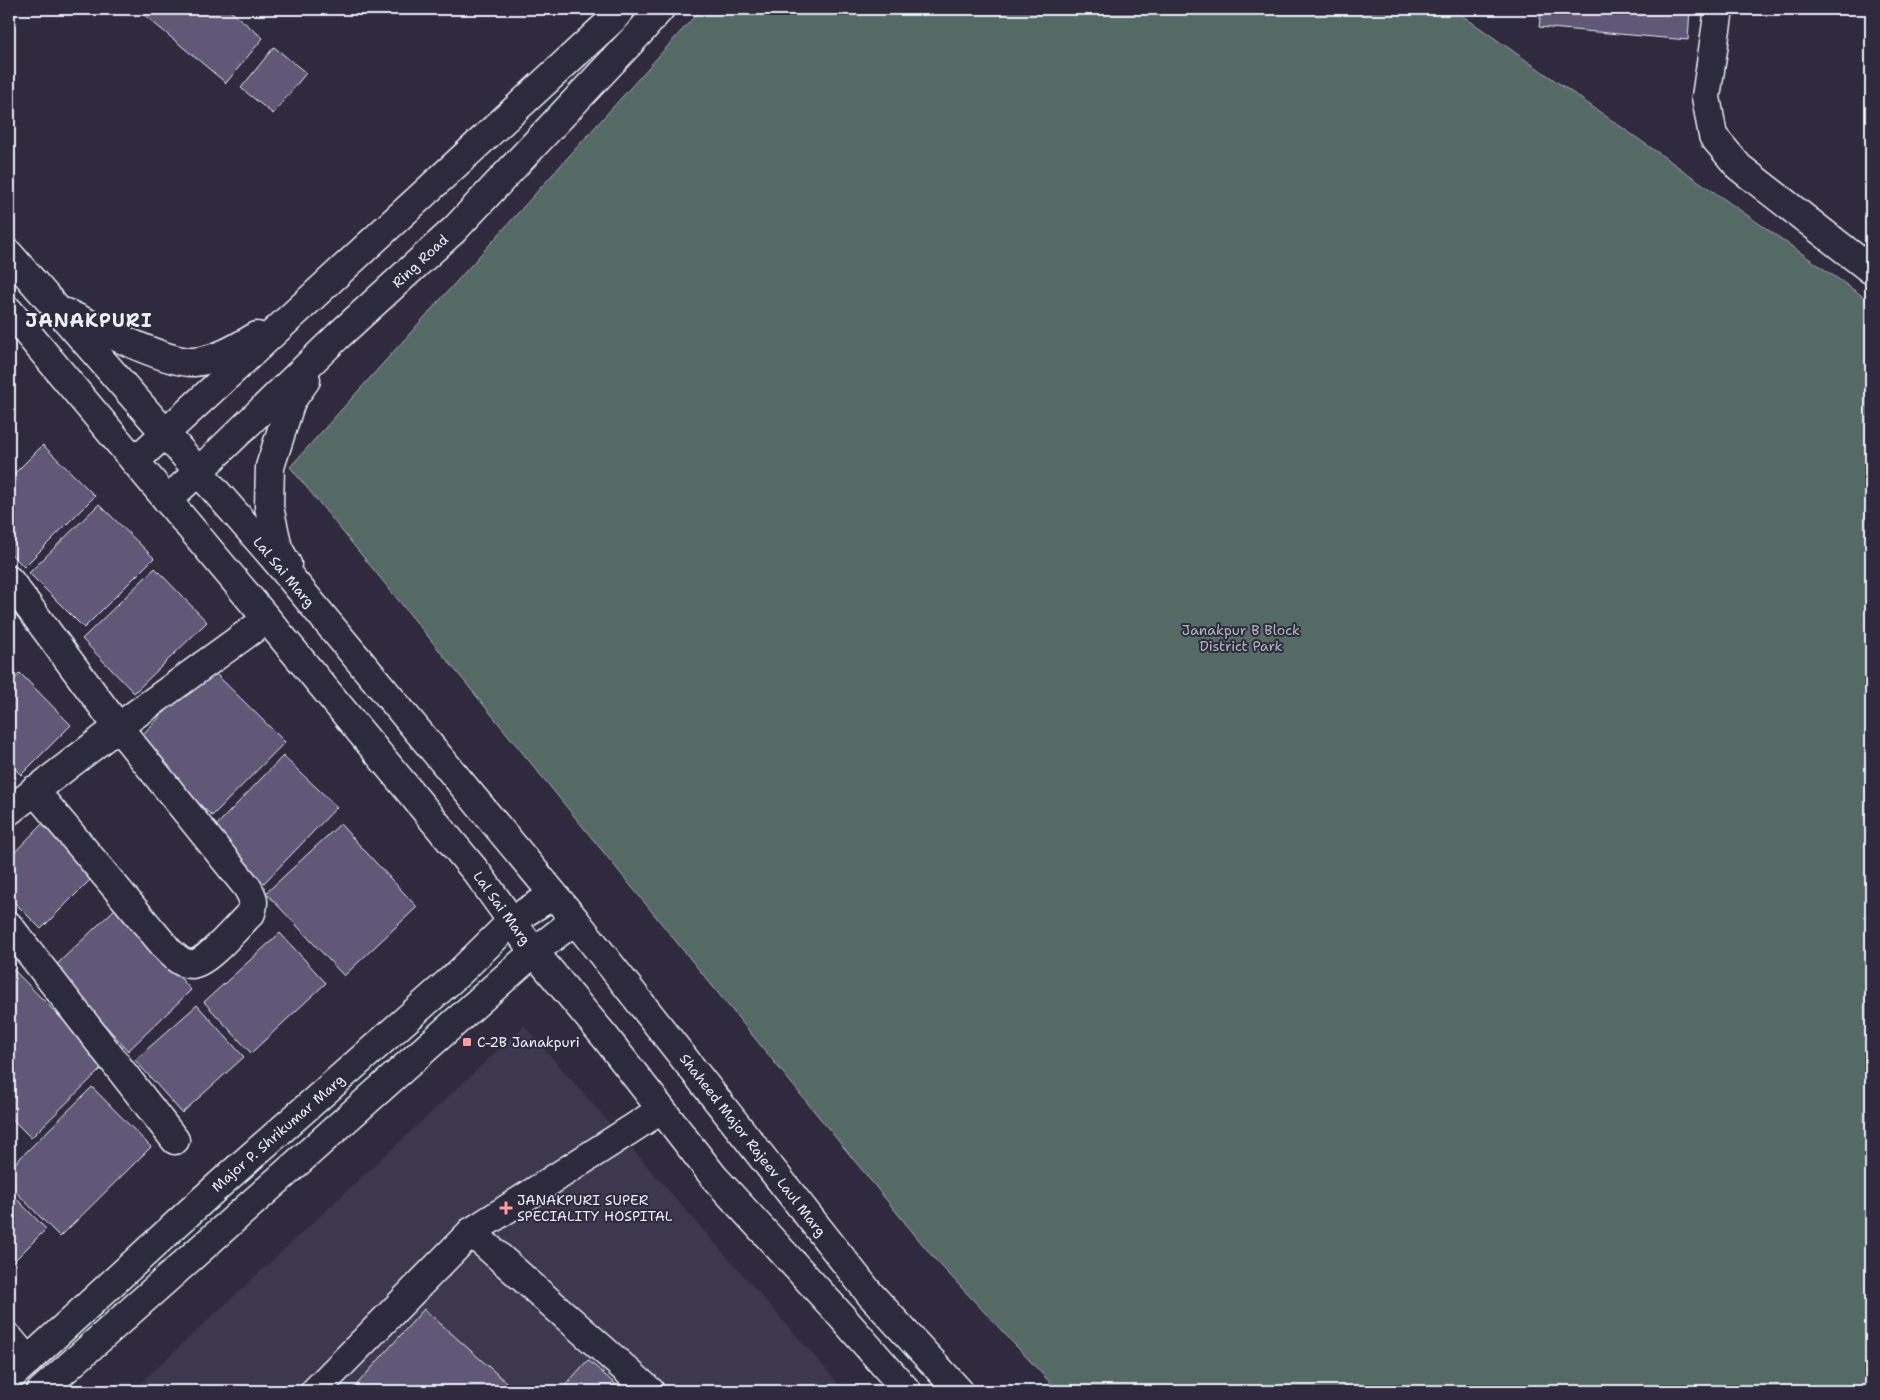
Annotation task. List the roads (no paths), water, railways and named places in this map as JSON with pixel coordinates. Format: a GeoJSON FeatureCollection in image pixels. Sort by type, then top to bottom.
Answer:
{"type":"FeatureCollection","features":[{"type":"Feature","properties":{"kind":"street","name":"Ring Road"},"geometry":{"type":"LineString","coordinates":[[167,500],[338,336],[455,229],[660,9]]}},
{"type":"Feature","properties":{"kind":"street"},"geometry":{"type":"LineString","coordinates":[[1719,9],[1706,97],[1713,136],[1739,167],[1871,270]]}},
{"type":"Feature","properties":{"kind":"street"},"geometry":{"type":"LineString","coordinates":[[135,461],[167,434],[617,14],[637,35]]}},
{"type":"Feature","properties":{"kind":"street","name":"Lal Sai Marg"},"geometry":{"type":"LineString","coordinates":[[9,254],[199,471],[553,895]]}},
{"type":"Feature","properties":{"kind":"street"},"geometry":{"type":"LineString","coordinates":[[58,309],[162,356],[193,362],[226,354],[296,314]]}},
{"type":"Feature","properties":{"kind":"street","name":"Lal Sai Marg"},"geometry":{"type":"LineString","coordinates":[[9,311],[478,874],[534,952]]}},
{"type":"Feature","properties":{"kind":"street"},"geometry":{"type":"LineString","coordinates":[[303,594],[278,548],[269,507],[270,467],[291,401],[338,336]]}},
{"type":"Feature","properties":{"kind":"street"},"geometry":{"type":"LineString","coordinates":[[9,580],[118,727],[253,897],[254,905],[251,913],[204,959],[192,964],[181,962],[168,950],[34,790]]}},
{"type":"Feature","properties":{"kind":"street"},"geometry":{"type":"LineString","coordinates":[[9,810],[118,727],[267,619]]}},
{"type":"Feature","properties":{"kind":"street","name":"Shaheed Major Rajeev Laul Marg"},"geometry":{"type":"LineString","coordinates":[[553,895],[575,920],[870,1294],[959,1391]]}},
{"type":"Feature","properties":{"kind":"street","name":"Major P. Shrikumar Marg"},"geometry":{"type":"LineString","coordinates":[[18,1369],[219,1184],[460,972],[512,920],[553,895]]}},
{"type":"Feature","properties":{"kind":"street"},"geometry":{"type":"LineString","coordinates":[[41,1391],[534,952],[575,920]]}},
{"type":"Feature","properties":{"kind":"street"},"geometry":{"type":"LineString","coordinates":[[9,926],[175,1140]]}},
{"type":"Feature","properties":{"kind":"street"},"geometry":{"type":"LineString","coordinates":[[534,952],[606,1038],[714,1177],[828,1301],[907,1391]]}},
{"type":"Feature","properties":{"kind":"street"},"geometry":{"type":"LineString","coordinates":[[315,1391],[471,1232],[661,1110]]}},
{"type":"Feature","properties":{"kind":"street"},"geometry":{"type":"LineString","coordinates":[[471,1232],[650,1391]]}},
{"type":"Feature","properties":{"kind":"street"},"geometry":{"type":"LineString","coordinates":[[9,1338],[18,1369]]}},
{"type":"Feature","properties":{"kind":"place","name":"C-2B Janakpuri"},"geometry":{"type":"Point","coordinates":[467,1042]}},
{"type":"Feature","properties":{"kind":"place","name":"JANAKPURI SUPER SPECIALITY HOSPITAL"},"geometry":{"type":"Point","coordinates":[506,1208]}},
{"type":"Feature","properties":{"kind":"district","name":"JANAKPURI"},"geometry":{"type":"Point","coordinates":[89,320]}},
{"type":"Feature","properties":{"kind":"park label","name":"Janakpur B Block District Park"},"geometry":{"type":"Point","coordinates":[1241,638]}}]}
